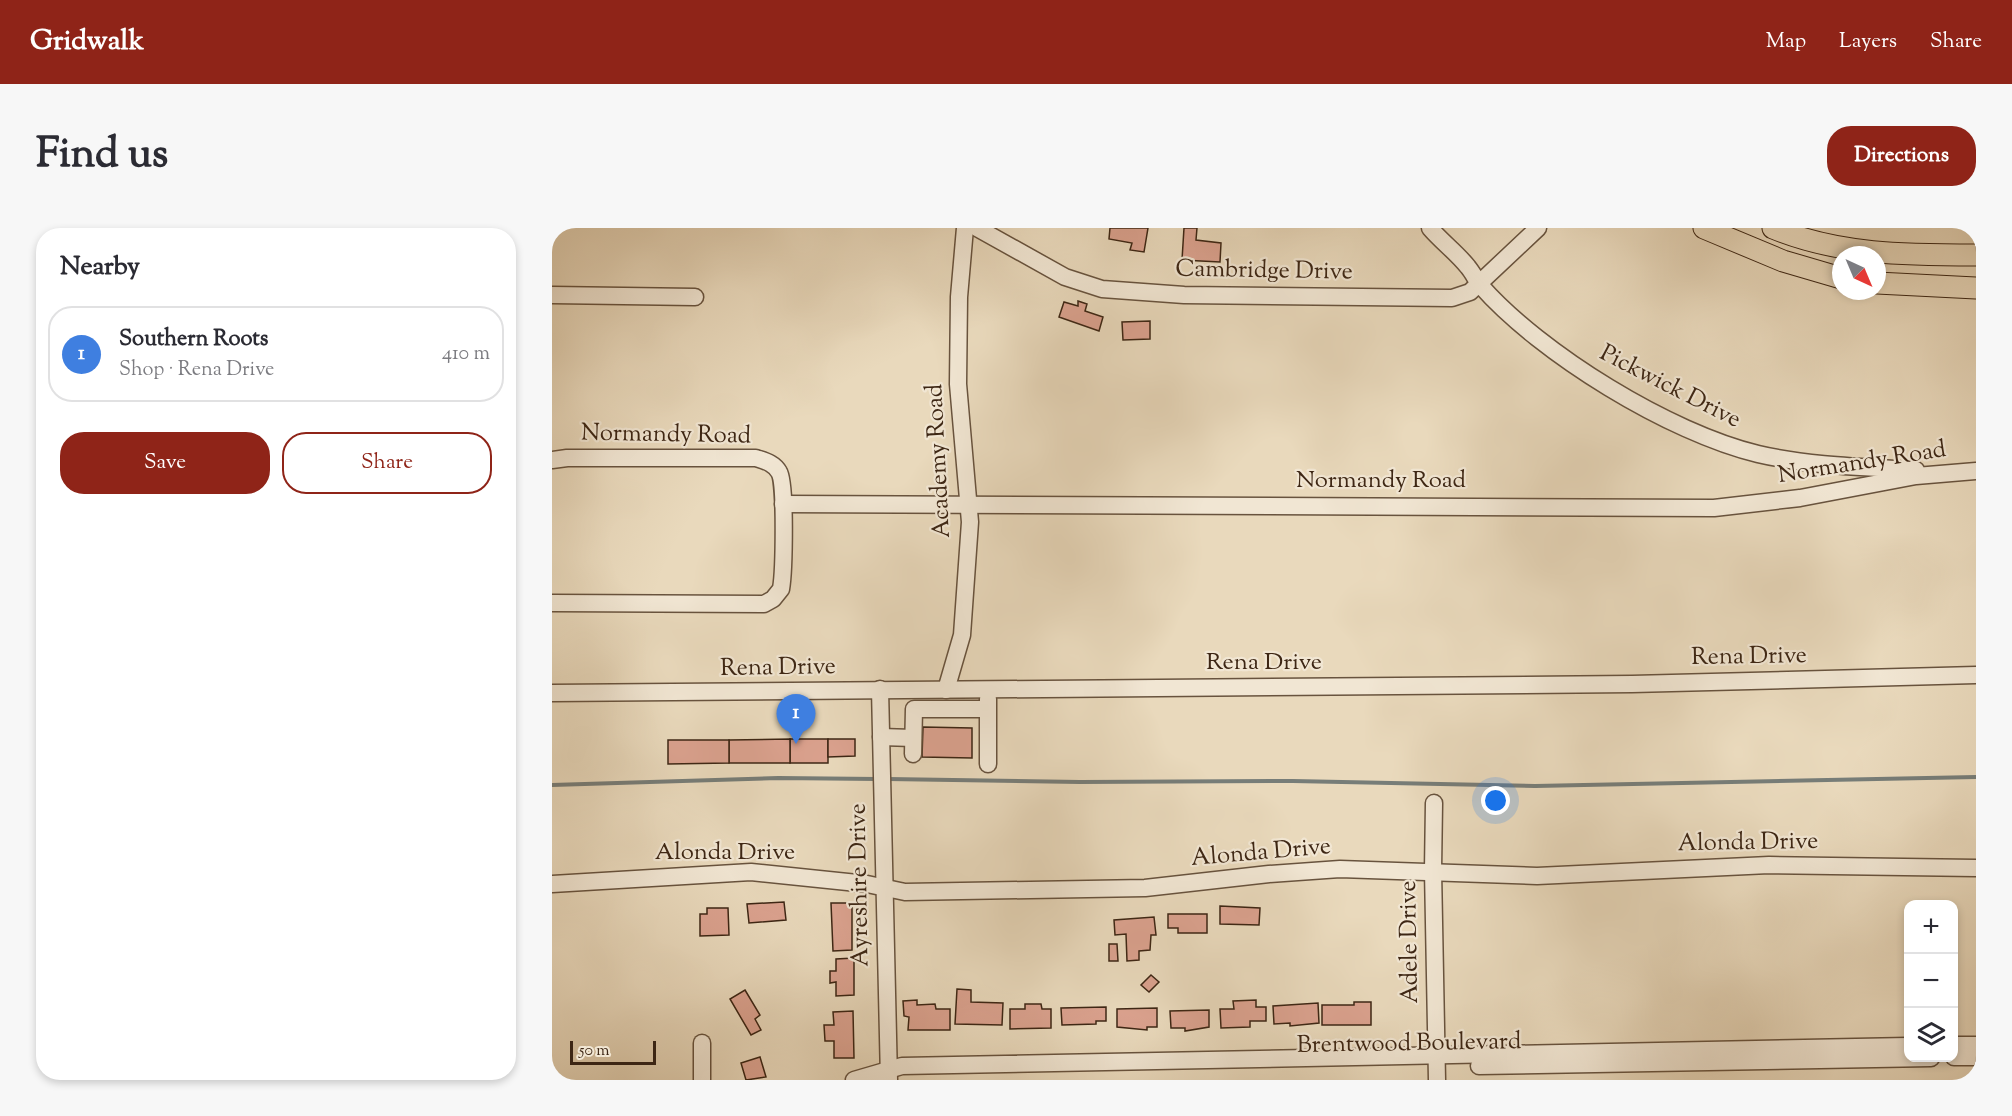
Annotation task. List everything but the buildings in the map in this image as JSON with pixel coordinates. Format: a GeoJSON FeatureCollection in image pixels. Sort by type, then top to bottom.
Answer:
{"type":"FeatureCollection","features":[{"type":"Feature","properties":{"kind":"main road"},"geometry":{"type":"LineString","coordinates":[[1704,228],[1783,261],[1832,275]]}},
{"type":"Feature","properties":{"kind":"main road"},"geometry":{"type":"LineString","coordinates":[[1773,228],[1817,243],[1858,251],[1904,256],[1976,255]]}},
{"type":"Feature","properties":{"kind":"main road"},"geometry":{"type":"LineString","coordinates":[[1886,283],[1976,288]]}},
{"type":"Feature","properties":{"kind":"street","name":"Academy Road"},"geometry":{"type":"LineString","coordinates":[[932,709],[962,635],[970,504],[958,384],[959,297],[965,228]]}},
{"type":"Feature","properties":{"kind":"street","name":"Cambridge Drive"},"geometry":{"type":"LineString","coordinates":[[977,228],[1065,277],[1102,289],[1196,295],[1452,298],[1470,292],[1479,285],[1538,228]]}},
{"type":"Feature","properties":{"kind":"street","name":"Pickwick Drive"},"geometry":{"type":"LineString","coordinates":[[1430,228],[1468,267],[1479,285],[1536,338],[1582,370],[1651,410],[1720,443],[1760,455],[1807,462],[1944,472]]}},
{"type":"Feature","properties":{"kind":"street"},"geometry":{"type":"LineString","coordinates":[[552,295],[695,297]]}},
{"type":"Feature","properties":{"kind":"street","name":"Normandy Road"},"geometry":{"type":"LineString","coordinates":[[552,460],[567,458],[756,458],[774,465],[781,473],[783,504],[781,589],[777,595],[764,604],[703,606],[552,603]]}},
{"type":"Feature","properties":{"kind":"street","name":"Normandy Road"},"geometry":{"type":"LineString","coordinates":[[783,504],[1714,508],[1800,498],[1944,472],[1976,471]]}},
{"type":"Feature","properties":{"kind":"street","name":"Rena Drive"},"geometry":{"type":"LineString","coordinates":[[552,693],[1632,684],[1976,675]]}},
{"type":"Feature","properties":{"kind":"street"},"geometry":{"type":"LineString","coordinates":[[988,688],[988,764]]}},
{"type":"Feature","properties":{"kind":"street","name":"Ayreshire Drive"},"geometry":{"type":"LineString","coordinates":[[880,689],[889,1076]]}},
{"type":"Feature","properties":{"kind":"street"},"geometry":{"type":"LineString","coordinates":[[881,737],[913,746],[914,709],[987,709]]}},
{"type":"Feature","properties":{"kind":"street","name":"Adele Drive"},"geometry":{"type":"LineString","coordinates":[[1434,803],[1437,1068]]}},
{"type":"Feature","properties":{"kind":"street","name":"Alonda Drive"},"geometry":{"type":"LineString","coordinates":[[552,884],[751,872],[780,873],[905,892],[1144,888],[1317,871],[1433,870],[1537,876],[1768,865],[1976,868]]}},
{"type":"Feature","properties":{"kind":"street"},"geometry":{"type":"LineString","coordinates":[[702,1043],[702,1080]]}},
{"type":"Feature","properties":{"kind":"street"},"geometry":{"type":"LineString","coordinates":[[1958,1046],[1976,1045]]}},
{"type":"Feature","properties":{"kind":"street","name":"Brentwood Boulevard"},"geometry":{"type":"LineString","coordinates":[[1437,1068],[1904,1046]]}},
{"type":"Feature","properties":{"kind":"street"},"geometry":{"type":"LineString","coordinates":[[1958,1057],[1976,1057]]}},
{"type":"Feature","properties":{"kind":"street","name":"Brentwood Boulevard"},"geometry":{"type":"LineString","coordinates":[[855,1080],[889,1076],[902,1066],[1437,1068],[1904,1059]]}},
{"type":"Feature","properties":{"kind":"waterway"},"geometry":{"type":"LineString","coordinates":[[888,779],[1080,782],[1293,781],[1535,786],[1976,777]]}},
{"type":"Feature","properties":{"kind":"waterway"},"geometry":{"type":"LineString","coordinates":[[552,785],[778,778],[877,779]]}},
{"type":"Feature","properties":{"kind":"place","name":"Southern Roots"},"geometry":{"type":"Point","coordinates":[796,744]}}]}
